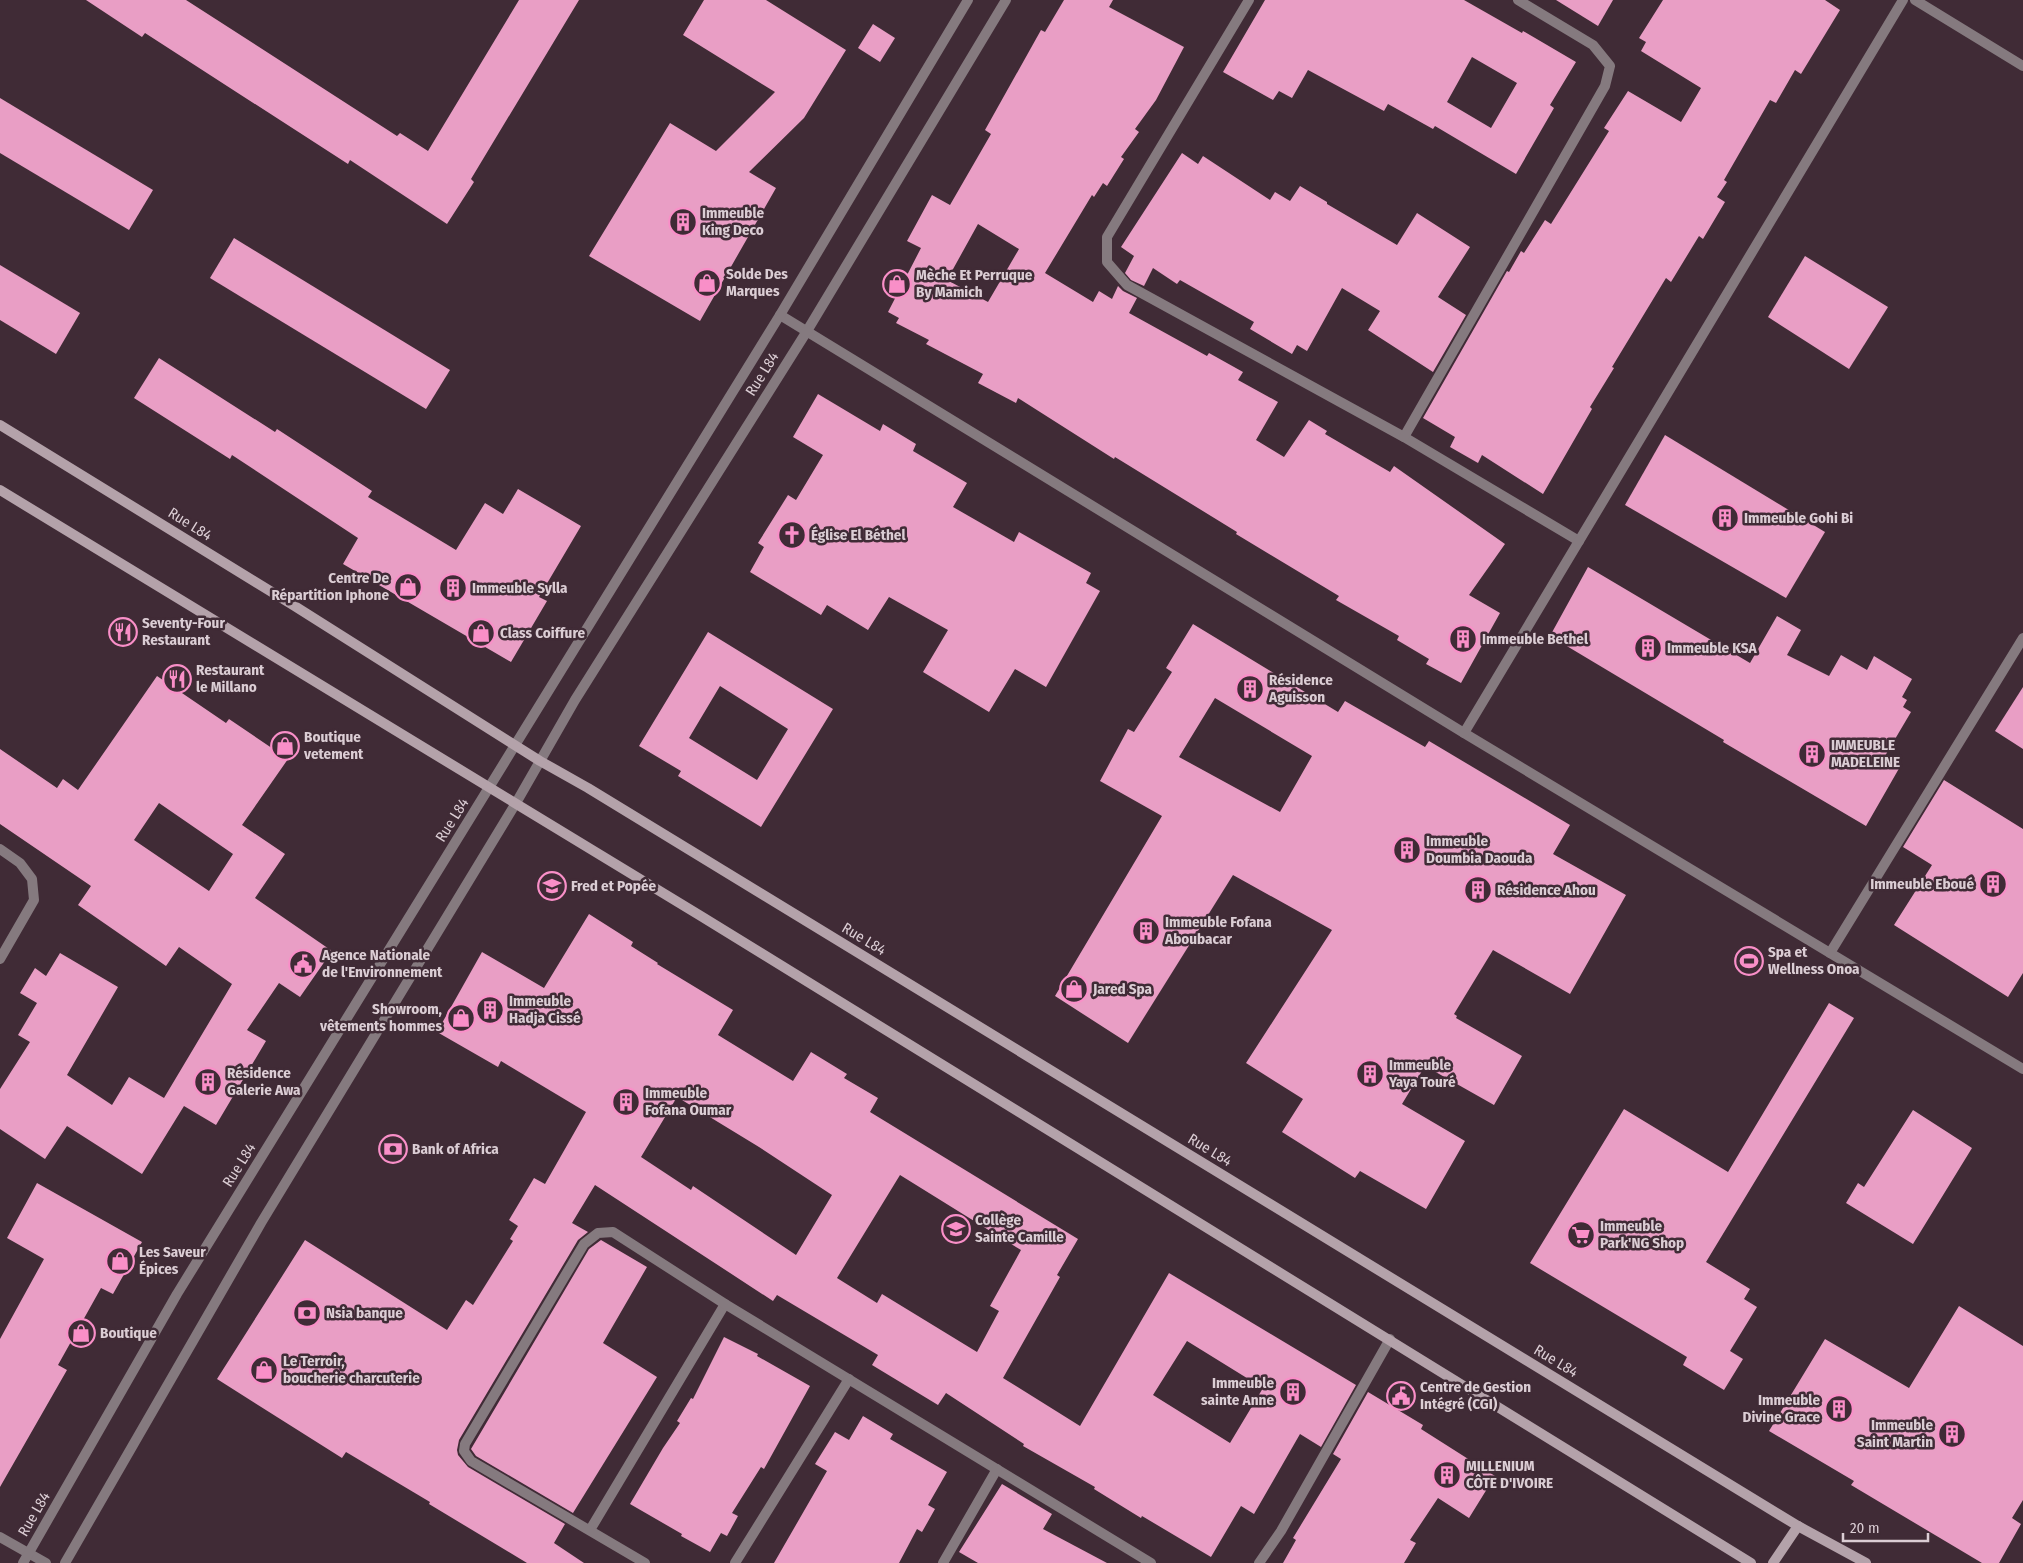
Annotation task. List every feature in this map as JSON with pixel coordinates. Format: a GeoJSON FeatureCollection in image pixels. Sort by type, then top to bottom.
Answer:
{"type":"FeatureCollection","features":[{"type":"Feature","properties":{"kind":"main road","name":"Rue L84"},"geometry":{"type":"LineString","coordinates":[[0,425],[540,761],[605,798],[1798,1526],[1866,1563]]}},
{"type":"Feature","properties":{"kind":"main road"},"geometry":{"type":"LineString","coordinates":[[0,490],[516,803],[1390,1339],[1751,1563]]}},
{"type":"Feature","properties":{"kind":"main road"},"geometry":{"type":"LineString","coordinates":[[1773,1563],[1798,1526]]}},
{"type":"Feature","properties":{"kind":"street","name":"Rue L84"},"geometry":{"type":"LineString","coordinates":[[25,1559],[177,1294],[780,315],[968,0]]}},
{"type":"Feature","properties":{"kind":"street","name":"Rue L84"},"geometry":{"type":"LineString","coordinates":[[65,1563],[261,1223],[516,803],[575,700],[807,331],[1006,0]]}},
{"type":"Feature","properties":{"kind":"street"},"geometry":{"type":"LineString","coordinates":[[1249,0],[1107,237],[1107,262],[1127,285],[1404,437],[1579,541]]}},
{"type":"Feature","properties":{"kind":"street"},"geometry":{"type":"LineString","coordinates":[[1404,437],[1605,86],[1610,66],[1593,45],[1518,0]]}},
{"type":"Feature","properties":{"kind":"street"},"geometry":{"type":"LineString","coordinates":[[1464,733],[1903,0]]}},
{"type":"Feature","properties":{"kind":"street"},"geometry":{"type":"LineString","coordinates":[[1915,0],[2023,66]]}},
{"type":"Feature","properties":{"kind":"street"},"geometry":{"type":"LineString","coordinates":[[780,315],[1464,733],[2023,1070]]}},
{"type":"Feature","properties":{"kind":"street"},"geometry":{"type":"LineString","coordinates":[[1830,954],[2023,638]]}},
{"type":"Feature","properties":{"kind":"street"},"geometry":{"type":"LineString","coordinates":[[0,849],[20,862],[32,879],[34,900],[0,959]]}},
{"type":"Feature","properties":{"kind":"street"},"geometry":{"type":"LineString","coordinates":[[645,1563],[471,1461],[464,1451],[465,1444],[579,1252],[584,1244],[598,1233],[613,1232],[725,1304],[997,1469],[1137,1559],[1152,1563]]}},
{"type":"Feature","properties":{"kind":"street"},"geometry":{"type":"LineString","coordinates":[[590,1530],[725,1304]]}},
{"type":"Feature","properties":{"kind":"street"},"geometry":{"type":"LineString","coordinates":[[1259,1563],[1281,1531],[1390,1339]]}},
{"type":"Feature","properties":{"kind":"street"},"geometry":{"type":"LineString","coordinates":[[735,1563],[848,1379]]}},
{"type":"Feature","properties":{"kind":"street"},"geometry":{"type":"LineString","coordinates":[[943,1563],[997,1469]]}},
{"type":"Feature","properties":{"kind":"street"},"geometry":{"type":"LineString","coordinates":[[0,1537],[25,1559],[46,1563]]}},
{"type":"Feature","properties":{"kind":"building"},"geometry":{"type":"Polygon","coordinates":[[[86,0],[186,0],[397,136],[400,133],[428,151],[519,0],[579,0],[471,179],[474,182],[447,224],[350,160],[348,164],[145,33],[142,37],[86,0]]]}},
{"type":"Feature","properties":{"kind":"building"},"geometry":{"type":"Polygon","coordinates":[[[704,0],[766,0],[846,50],[804,118],[749,172],[776,188],[700,321],[589,256],[670,123],[716,151],[775,92],[683,35],[704,0]]]}},
{"type":"Feature","properties":{"kind":"building"},"geometry":{"type":"Polygon","coordinates":[[[1064,0],[1113,0],[1109,7],[1184,47],[1156,100],[1135,129],[1139,132],[1121,157],[1124,159],[1107,186],[1103,183],[1094,197],[1092,195],[1045,273],[1093,302],[1099,291],[1112,299],[1118,286],[1123,291],[1137,298],[1129,313],[1207,356],[1209,353],[1243,372],[1238,380],[1278,402],[1256,440],[1284,457],[1309,420],[1327,431],[1325,434],[1390,472],[1394,466],[1505,544],[1469,595],[1500,613],[1461,683],[1426,664],[1429,659],[1397,640],[1399,636],[1336,600],[1339,596],[1236,534],[1237,532],[1115,457],[1114,459],[1018,398],[1016,403],[978,383],[983,374],[926,344],[929,340],[896,323],[899,318],[888,312],[921,248],[907,241],[932,195],[950,205],[991,134],[985,130],[1041,30],[1045,32],[1064,0]],[[978,224],[947,280],[988,302],[1019,249],[978,224]]]}},
{"type":"Feature","properties":{"kind":"building"},"geometry":{"type":"Polygon","coordinates":[[[1265,0],[1464,0],[1576,62],[1550,105],[1554,108],[1516,174],[1435,126],[1433,129],[1388,104],[1384,111],[1308,70],[1292,98],[1279,91],[1273,100],[1223,72],[1265,0]],[[1472,57],[1447,102],[1491,128],[1517,83],[1472,57]]]}},
{"type":"Feature","properties":{"kind":"building"},"geometry":{"type":"Polygon","coordinates":[[[1556,0],[1613,0],[1598,26],[1556,0]]]}},
{"type":"Feature","properties":{"kind":"building"},"geometry":{"type":"Polygon","coordinates":[[[1663,0],[1825,0],[1840,10],[1801,74],[1795,70],[1776,103],[1770,100],[1724,180],[1727,182],[1717,197],[1725,202],[1703,239],[1699,236],[1671,282],[1666,278],[1612,367],[1614,368],[1590,407],[1592,409],[1543,494],[1482,455],[1478,463],[1450,447],[1455,437],[1423,418],[1507,271],[1509,272],[1521,251],[1524,253],[1545,220],[1551,224],[1609,131],[1604,128],[1628,91],[1681,122],[1701,88],[1641,51],[1646,42],[1639,38],[1663,0]]]}},
{"type":"Feature","properties":{"kind":"building"},"geometry":{"type":"Polygon","coordinates":[[[873,24],[895,38],[880,62],[858,48],[873,24]]]}},
{"type":"Feature","properties":{"kind":"building"},"geometry":{"type":"Polygon","coordinates":[[[0,98],[153,190],[129,230],[0,153],[0,98]]]}},
{"type":"Feature","properties":{"kind":"building"},"geometry":{"type":"Polygon","coordinates":[[[1182,153],[1198,164],[1203,156],[1270,200],[1275,192],[1290,201],[1300,186],[1397,245],[1417,213],[1470,247],[1438,297],[1466,315],[1433,372],[1368,330],[1380,311],[1342,288],[1307,351],[1297,345],[1292,354],[1250,329],[1254,322],[1180,280],[1177,284],[1153,268],[1144,286],[1131,280],[1125,273],[1134,256],[1121,247],[1182,153]]]}},
{"type":"Feature","properties":{"kind":"building"},"geometry":{"type":"Polygon","coordinates":[[[234,238],[450,370],[426,409],[210,278],[234,238]]]}},
{"type":"Feature","properties":{"kind":"building"},"geometry":{"type":"Polygon","coordinates":[[[1805,256],[1888,307],[1849,369],[1768,317],[1805,256]]]}},
{"type":"Feature","properties":{"kind":"building"},"geometry":{"type":"Polygon","coordinates":[[[0,265],[80,313],[56,354],[0,320],[0,265]]]}},
{"type":"Feature","properties":{"kind":"building"},"geometry":{"type":"Polygon","coordinates":[[[159,358],[275,432],[277,429],[372,491],[368,497],[456,550],[485,503],[503,514],[518,489],[581,526],[539,597],[547,601],[511,662],[343,564],[358,538],[232,455],[230,459],[134,398],[159,358]]]}},
{"type":"Feature","properties":{"kind":"building"},"geometry":{"type":"Polygon","coordinates":[[[818,394],[880,431],[883,424],[916,444],[913,451],[967,483],[953,507],[1014,542],[1019,532],[1091,573],[1086,583],[1100,591],[1046,687],[1015,669],[989,712],[923,672],[948,630],[889,597],[868,630],[827,605],[821,615],[750,572],[764,547],[758,543],[788,495],[796,500],[823,455],[793,437],[818,394]]]}},
{"type":"Feature","properties":{"kind":"building","name":"Immeuble Gohi Bi"},"geometry":{"type":"Polygon","coordinates":[[[1665,435],[1825,532],[1786,598],[1625,505],[1665,435]]]}},
{"type":"Feature","properties":{"kind":"building"},"geometry":{"type":"Polygon","coordinates":[[[1588,567],[1750,663],[1777,616],[1801,630],[1787,655],[1829,676],[1841,655],[1867,670],[1874,656],[1912,679],[1902,697],[1907,700],[1903,707],[1911,712],[1885,756],[1901,765],[1866,826],[1723,742],[1724,740],[1550,636],[1588,567]]]}},
{"type":"Feature","properties":{"kind":"building"},"geometry":{"type":"Polygon","coordinates":[[[1193,624],[1338,712],[1345,701],[1425,747],[1429,741],[1570,825],[1553,854],[1626,895],[1570,994],[1493,950],[1454,1014],[1457,1016],[1456,1018],[1522,1056],[1494,1105],[1425,1066],[1402,1104],[1465,1141],[1426,1209],[1360,1171],[1355,1178],[1282,1132],[1303,1099],[1246,1063],[1332,930],[1233,875],[1128,1043],[1055,996],[1162,816],[1100,781],[1128,729],[1134,732],[1172,672],[1166,668],[1193,624]],[[1215,698],[1179,757],[1280,812],[1312,756],[1215,698]]]}},
{"type":"Feature","properties":{"kind":"building"},"geometry":{"type":"Polygon","coordinates":[[[708,632],[833,709],[761,827],[678,776],[681,771],[639,746],[708,632]],[[720,686],[689,738],[757,780],[788,729],[720,686]]]}},
{"type":"Feature","properties":{"kind":"building"},"geometry":{"type":"Polygon","coordinates":[[[157,676],[226,723],[229,719],[288,759],[242,825],[285,854],[255,898],[332,951],[300,997],[279,983],[247,1030],[266,1041],[216,1125],[184,1106],[142,1174],[67,1126],[45,1159],[0,1129],[0,1089],[30,1042],[18,1035],[37,1003],[20,993],[35,968],[46,976],[60,953],[118,987],[67,1075],[112,1105],[129,1077],[164,1098],[232,984],[179,947],[166,966],[78,905],[91,886],[0,824],[0,749],[57,788],[63,779],[78,790],[157,676]],[[159,803],[134,840],[209,891],[233,854],[159,803]]]}},
{"type":"Feature","properties":{"kind":"building"},"geometry":{"type":"Polygon","coordinates":[[[2023,687],[2023,749],[1995,731],[2023,687]]]}},
{"type":"Feature","properties":{"kind":"building"},"geometry":{"type":"Polygon","coordinates":[[[1944,780],[2023,829],[2023,973],[2008,997],[1894,925],[1932,865],[1903,847],[1944,780]]]}},
{"type":"Feature","properties":{"kind":"building"},"geometry":{"type":"Polygon","coordinates":[[[589,914],[633,942],[631,946],[657,964],[733,1010],[718,1035],[793,1081],[811,1052],[847,1074],[844,1078],[878,1098],[870,1112],[1078,1239],[1057,1275],[1060,1277],[1003,1378],[1080,1426],[1169,1273],[1356,1385],[1321,1447],[1300,1434],[1254,1514],[1241,1506],[1211,1557],[1142,1516],[1141,1518],[1094,1489],[1095,1487],[1023,1446],[1024,1444],[946,1393],[938,1405],[872,1365],[878,1355],[777,1295],[773,1301],[595,1185],[572,1223],[588,1232],[578,1240],[459,1440],[457,1450],[458,1455],[468,1467],[565,1524],[554,1543],[584,1563],[527,1563],[346,1452],[342,1458],[217,1379],[305,1240],[447,1330],[466,1300],[473,1305],[513,1241],[510,1239],[518,1226],[509,1220],[534,1178],[545,1184],[586,1112],[501,1061],[498,1067],[437,1032],[482,952],[544,988],[589,914]],[[677,1097],[641,1157],[691,1190],[693,1186],[796,1255],[832,1195],[759,1147],[677,1097]],[[900,1175],[837,1278],[877,1303],[882,1294],[977,1352],[999,1311],[990,1306],[1021,1250],[900,1175]],[[1187,1341],[1153,1395],[1230,1443],[1263,1388],[1187,1341]]]}},
{"type":"Feature","properties":{"kind":"building"},"geometry":{"type":"Polygon","coordinates":[[[1829,1003],[1854,1018],[1706,1262],[1750,1289],[1744,1299],[1757,1307],[1730,1351],[1743,1359],[1724,1390],[1683,1365],[1687,1357],[1530,1263],[1624,1109],[1728,1172],[1829,1003]]]}},
{"type":"Feature","properties":{"kind":"building"},"geometry":{"type":"Polygon","coordinates":[[[1913,1110],[1972,1148],[1913,1244],[1846,1203],[1858,1183],[1864,1187],[1913,1110]]]}},
{"type":"Feature","properties":{"kind":"building"},"geometry":{"type":"Polygon","coordinates":[[[37,1183],[142,1242],[113,1294],[101,1288],[58,1365],[67,1370],[0,1487],[0,1339],[44,1259],[7,1238],[37,1183]]]}},
{"type":"Feature","properties":{"kind":"building"},"geometry":{"type":"Polygon","coordinates":[[[601,1240],[647,1267],[603,1343],[657,1377],[573,1513],[476,1456],[471,1449],[589,1249],[601,1240]]]}},
{"type":"Feature","properties":{"kind":"building","name":"Immeuble Saint Martin"},"geometry":{"type":"Polygon","coordinates":[[[1959,1306],[2023,1346],[2023,1500],[2012,1518],[2021,1524],[1999,1563],[1982,1563],[1851,1485],[1854,1481],[1769,1431],[1825,1339],[1909,1388],[1959,1306]]]}},
{"type":"Feature","properties":{"kind":"building"},"geometry":{"type":"Polygon","coordinates":[[[724,1337],[758,1354],[757,1356],[810,1386],[764,1469],[761,1467],[732,1513],[738,1516],[727,1536],[721,1533],[710,1552],[630,1504],[680,1423],[677,1421],[691,1398],[693,1399],[724,1337]]]}},
{"type":"Feature","properties":{"kind":"building"},"geometry":{"type":"Polygon","coordinates":[[[1368,1392],[1423,1425],[1421,1429],[1495,1476],[1469,1518],[1438,1498],[1410,1540],[1416,1543],[1404,1563],[1283,1563],[1296,1540],[1293,1538],[1341,1459],[1333,1454],[1368,1392]]]}},
{"type":"Feature","properties":{"kind":"building"},"geometry":{"type":"Polygon","coordinates":[[[863,1416],[893,1434],[890,1439],[947,1472],[928,1505],[935,1509],[922,1532],[917,1529],[899,1563],[774,1563],[827,1471],[815,1464],[835,1432],[849,1440],[863,1416]]]}},
{"type":"Feature","properties":{"kind":"building"},"geometry":{"type":"Polygon","coordinates":[[[1002,1484],[1052,1514],[1043,1529],[1107,1563],[978,1563],[959,1552],[1002,1484]]]}},
{"type":"Feature","properties":{"kind":"place","name":"Immeuble King Deco"},"geometry":{"type":"Point","coordinates":[683,222]}},
{"type":"Feature","properties":{"kind":"place","name":"Solde Des Marques"},"geometry":{"type":"Point","coordinates":[707,283]}},
{"type":"Feature","properties":{"kind":"place","name":"Mèche Et Perruque By Mamich"},"geometry":{"type":"Point","coordinates":[897,284]}},
{"type":"Feature","properties":{"kind":"place","name":"Immeuble Gohi Bi"},"geometry":{"type":"Point","coordinates":[1725,518]}},
{"type":"Feature","properties":{"kind":"place","name":"Église El Béthel"},"geometry":{"type":"Point","coordinates":[792,535]}},
{"type":"Feature","properties":{"kind":"place","name":"Centre De Répartition Iphone"},"geometry":{"type":"Point","coordinates":[408,587]}},
{"type":"Feature","properties":{"kind":"place","name":"Immeuble Sylla"},"geometry":{"type":"Point","coordinates":[453,588]}},
{"type":"Feature","properties":{"kind":"place","name":"Seventy-Four Restaurant"},"geometry":{"type":"Point","coordinates":[123,632]}},
{"type":"Feature","properties":{"kind":"place","name":"Class Coiffure"},"geometry":{"type":"Point","coordinates":[481,633]}},
{"type":"Feature","properties":{"kind":"place","name":"Immeuble Bethel"},"geometry":{"type":"Point","coordinates":[1463,639]}},
{"type":"Feature","properties":{"kind":"place","name":"Immeuble KSA"},"geometry":{"type":"Point","coordinates":[1648,648]}},
{"type":"Feature","properties":{"kind":"place","name":"Restaurant le Millano"},"geometry":{"type":"Point","coordinates":[177,679]}},
{"type":"Feature","properties":{"kind":"place","name":"Résidence Aguisson"},"geometry":{"type":"Point","coordinates":[1250,689]}},
{"type":"Feature","properties":{"kind":"place","name":"Boutique vetement"},"geometry":{"type":"Point","coordinates":[285,746]}},
{"type":"Feature","properties":{"kind":"place","name":"IMMEUBLE MADELEINE"},"geometry":{"type":"Point","coordinates":[1812,754]}},
{"type":"Feature","properties":{"kind":"place","name":"Immeuble Doumbia Daouda"},"geometry":{"type":"Point","coordinates":[1407,850]}},
{"type":"Feature","properties":{"kind":"place","name":"Immeuble Eboué"},"geometry":{"type":"Point","coordinates":[1993,884]}},
{"type":"Feature","properties":{"kind":"place","name":"Fred et Popée"},"geometry":{"type":"Point","coordinates":[552,886]}},
{"type":"Feature","properties":{"kind":"place","name":"Résidence Ahou"},"geometry":{"type":"Point","coordinates":[1478,890]}},
{"type":"Feature","properties":{"kind":"place","name":"Immeuble Fofana Aboubacar"},"geometry":{"type":"Point","coordinates":[1146,931]}},
{"type":"Feature","properties":{"kind":"place","name":"Spa et Wellness Onoa"},"geometry":{"type":"Point","coordinates":[1749,961]}},
{"type":"Feature","properties":{"kind":"place","name":"Agence Nationale de l'Environnement"},"geometry":{"type":"Point","coordinates":[303,964]}},
{"type":"Feature","properties":{"kind":"place","name":"Jared Spa"},"geometry":{"type":"Point","coordinates":[1074,989]}},
{"type":"Feature","properties":{"kind":"place","name":"Immeuble Hadja Cissé"},"geometry":{"type":"Point","coordinates":[490,1010]}},
{"type":"Feature","properties":{"kind":"place","name":"Showroom, vêtements hommes"},"geometry":{"type":"Point","coordinates":[461,1018]}},
{"type":"Feature","properties":{"kind":"place","name":"Immeuble Yaya Touré"},"geometry":{"type":"Point","coordinates":[1370,1074]}},
{"type":"Feature","properties":{"kind":"place","name":"Résidence Galerie Awa"},"geometry":{"type":"Point","coordinates":[208,1082]}},
{"type":"Feature","properties":{"kind":"place","name":"Immeuble Fofana Oumar"},"geometry":{"type":"Point","coordinates":[626,1102]}},
{"type":"Feature","properties":{"kind":"place","name":"Bank of Africa"},"geometry":{"type":"Point","coordinates":[393,1149]}},
{"type":"Feature","properties":{"kind":"place","name":"Collège Sainte Camille"},"geometry":{"type":"Point","coordinates":[956,1229]}},
{"type":"Feature","properties":{"kind":"place","name":"Immeuble Park'NG Shop"},"geometry":{"type":"Point","coordinates":[1581,1235]}},
{"type":"Feature","properties":{"kind":"place","name":"Les Saveur Épices"},"geometry":{"type":"Point","coordinates":[120,1261]}},
{"type":"Feature","properties":{"kind":"place","name":"Nsia banque"},"geometry":{"type":"Point","coordinates":[307,1313]}},
{"type":"Feature","properties":{"kind":"place","name":"Boutique"},"geometry":{"type":"Point","coordinates":[81,1333]}},
{"type":"Feature","properties":{"kind":"place","name":"Le Terroir, boucherie charcuterie"},"geometry":{"type":"Point","coordinates":[264,1370]}},
{"type":"Feature","properties":{"kind":"place","name":"Immeuble sainte Anne"},"geometry":{"type":"Point","coordinates":[1293,1392]}},
{"type":"Feature","properties":{"kind":"place","name":"Centre de Gestion Intégré (CGI)"},"geometry":{"type":"Point","coordinates":[1401,1396]}},
{"type":"Feature","properties":{"kind":"place","name":"Immeuble Divine Grace"},"geometry":{"type":"Point","coordinates":[1839,1409]}},
{"type":"Feature","properties":{"kind":"place","name":"Immeuble Saint Martin"},"geometry":{"type":"Point","coordinates":[1952,1434]}},
{"type":"Feature","properties":{"kind":"place","name":"MILLENIUM CÔTE D'IVOIRE"},"geometry":{"type":"Point","coordinates":[1447,1475]}}]}
